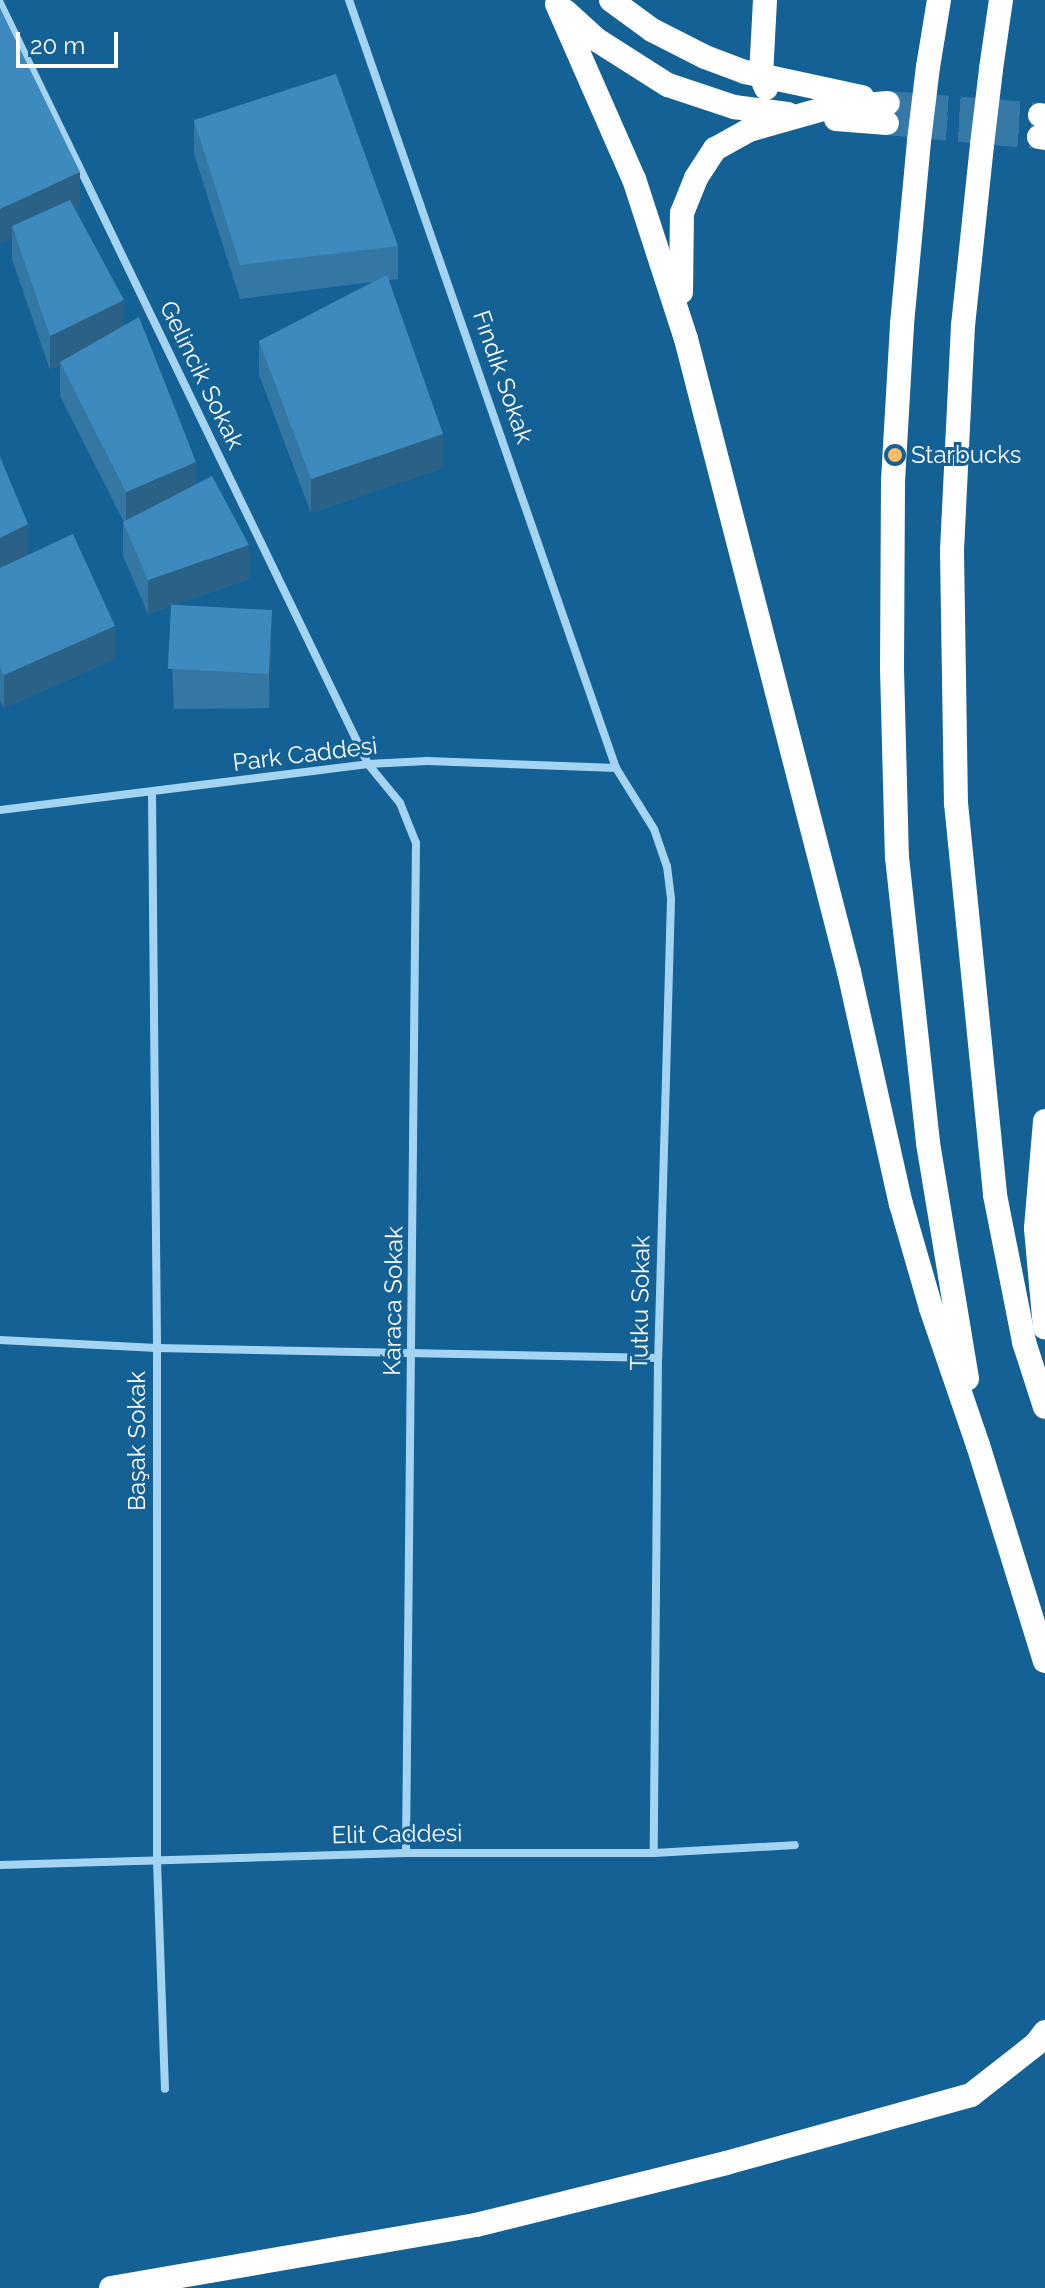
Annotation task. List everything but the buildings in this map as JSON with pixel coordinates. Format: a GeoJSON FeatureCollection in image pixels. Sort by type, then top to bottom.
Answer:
{"type":"FeatureCollection","features":[{"type":"Feature","properties":{"kind":"highway"},"geometry":{"type":"LineString","coordinates":[[611,0],[665,37],[705,57],[888,113],[827,108],[749,130],[715,149],[696,178],[682,213],[679,274],[686,339]]}},
{"type":"Feature","properties":{"kind":"highway"},"geometry":{"type":"LineString","coordinates":[[765,0],[761,76],[775,99],[798,116]]}},
{"type":"Feature","properties":{"kind":"highway"},"geometry":{"type":"LineString","coordinates":[[939,0],[919,141],[893,480],[892,669],[897,857],[928,1143],[978,1445]]}},
{"type":"Feature","properties":{"kind":"highway"},"geometry":{"type":"LineString","coordinates":[[1001,0],[963,325],[953,536],[956,803],[995,1195],[1024,1342],[1045,1407]]}},
{"type":"Feature","properties":{"kind":"highway"},"geometry":{"type":"LineString","coordinates":[[798,116],[734,107],[668,85],[597,40],[557,4],[634,179],[686,339],[849,972],[901,1204],[931,1308],[978,1445],[1045,1661]]}},
{"type":"Feature","properties":{"kind":"highway"},"geometry":{"type":"LineString","coordinates":[[1045,1121],[1036,1229],[1045,1328]]}},
{"type":"Feature","properties":{"kind":"highway"},"geometry":{"type":"LineString","coordinates":[[111,2288],[476,2225],[726,2163],[971,2095],[1036,2044],[1045,2032]]}},
{"type":"Feature","properties":{"kind":"street","name":"Fındık Sokak"},"geometry":{"type":"LineString","coordinates":[[349,0],[616,768]]}},
{"type":"Feature","properties":{"kind":"street","name":"Gelincik Sokak"},"geometry":{"type":"LineString","coordinates":[[0,3],[368,764]]}},
{"type":"Feature","properties":{"kind":"street","name":"Park Caddesi"},"geometry":{"type":"LineString","coordinates":[[1,807],[152,794],[368,764],[427,761],[616,768]]}},
{"type":"Feature","properties":{"kind":"street","name":"Karaca Sokak"},"geometry":{"type":"LineString","coordinates":[[368,764],[400,803],[416,843],[406,1853]]}},
{"type":"Feature","properties":{"kind":"street","name":"Tutku Sokak"},"geometry":{"type":"LineString","coordinates":[[616,768],[654,829],[667,866],[671,899],[658,1358],[654,1853]]}},
{"type":"Feature","properties":{"kind":"street","name":"Başak Sokak"},"geometry":{"type":"LineString","coordinates":[[152,794],[157,1348],[157,1861],[165,2089]]}},
{"type":"Feature","properties":{"kind":"street"},"geometry":{"type":"LineString","coordinates":[[0,1340],[157,1348],[658,1358]]}},
{"type":"Feature","properties":{"kind":"street","name":"Elit Caddesi"},"geometry":{"type":"LineString","coordinates":[[0,1865],[406,1853],[654,1853],[795,1845]]}},
{"type":"Feature","properties":{"kind":"tunnel"},"geometry":{"type":"LineString","coordinates":[[888,103],[1040,115]]}},
{"type":"Feature","properties":{"kind":"tunnel"},"geometry":{"type":"LineString","coordinates":[[887,123],[1039,137]]}},
{"type":"Feature","properties":{"kind":"place","name":"Starbucks"},"geometry":{"type":"Point","coordinates":[895,455]}}]}
